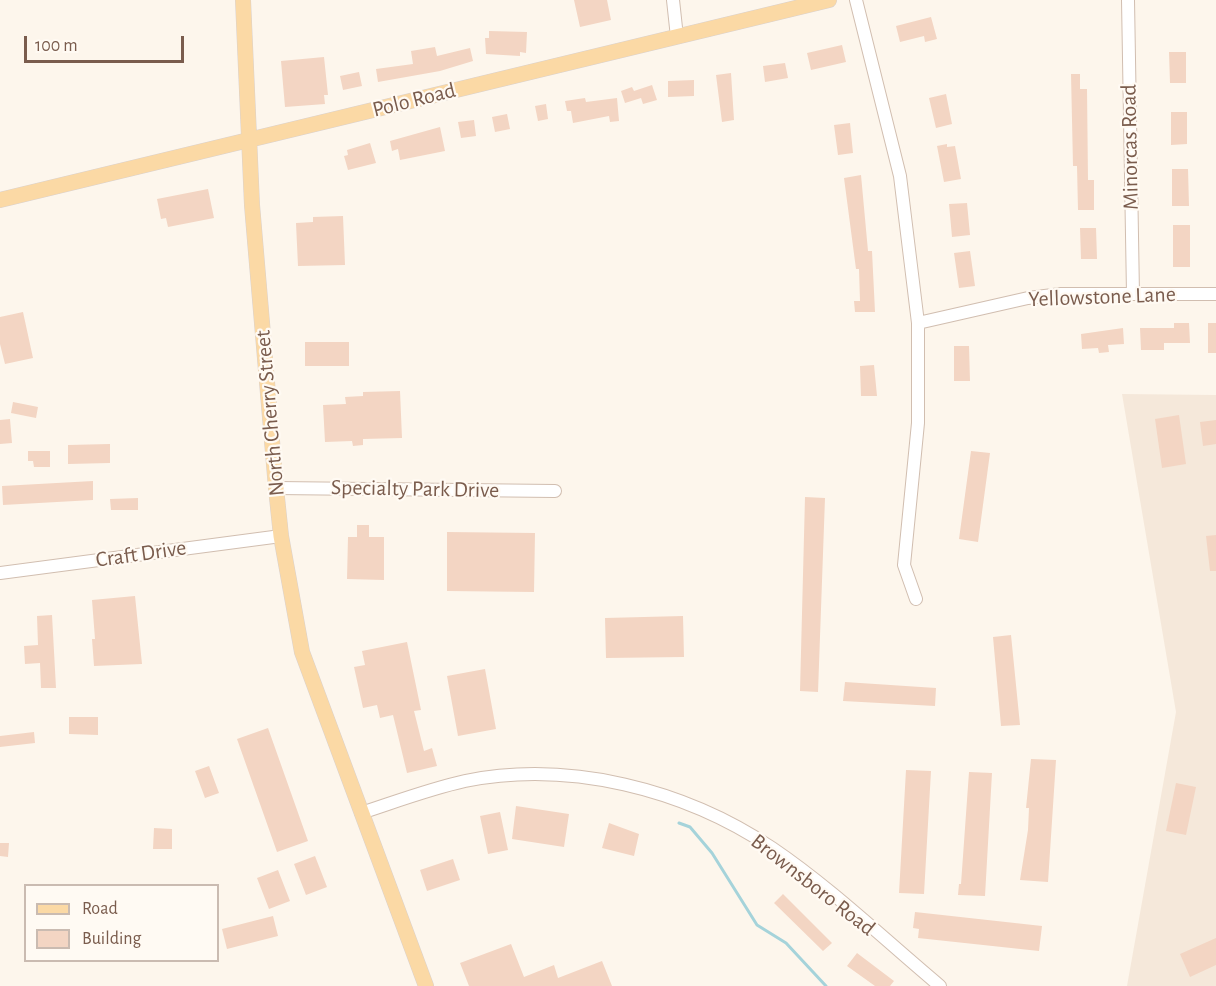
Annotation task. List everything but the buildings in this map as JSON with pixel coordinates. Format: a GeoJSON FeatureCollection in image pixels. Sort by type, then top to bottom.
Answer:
{"type":"FeatureCollection","features":[{"type":"Feature","properties":{"kind":"main road","name":"North Cherry Street"},"geometry":{"type":"LineString","coordinates":[[243,0],[251,140],[252,205],[276,488],[281,536],[302,652],[426,986]]}},
{"type":"Feature","properties":{"kind":"main road","name":"Polo Road"},"geometry":{"type":"LineString","coordinates":[[0,200],[829,0]]}},
{"type":"Feature","properties":{"kind":"street"},"geometry":{"type":"LineString","coordinates":[[673,0],[677,37]]}},
{"type":"Feature","properties":{"kind":"street"},"geometry":{"type":"LineString","coordinates":[[856,0],[900,176],[918,323],[918,423],[904,565],[916,599]]}},
{"type":"Feature","properties":{"kind":"street","name":"Minorcas Road"},"geometry":{"type":"LineString","coordinates":[[1128,0],[1133,294]]}},
{"type":"Feature","properties":{"kind":"street","name":"Yellowstone Lane"},"geometry":{"type":"LineString","coordinates":[[918,323],[1028,298],[1061,294],[1216,294]]}},
{"type":"Feature","properties":{"kind":"street","name":"Specialty Park Drive"},"geometry":{"type":"LineString","coordinates":[[276,488],[555,491]]}},
{"type":"Feature","properties":{"kind":"street","name":"Craft Drive"},"geometry":{"type":"LineString","coordinates":[[0,573],[281,536]]}},
{"type":"Feature","properties":{"kind":"street","name":"Brownsboro Road"},"geometry":{"type":"LineString","coordinates":[[361,813],[435,788],[507,776],[590,777],[642,790],[698,808],[771,848],[940,986]]}},
{"type":"Feature","properties":{"kind":"shaded area"},"geometry":{"type":"Polygon","coordinates":[[[1122,394],[1216,395],[1216,986],[1127,986],[1176,712],[1122,394]]]}},
{"type":"Feature","properties":{"kind":"waterway"},"geometry":{"type":"LineString","coordinates":[[679,823],[690,827],[712,853],[757,925],[786,943],[826,986]]}}]}
